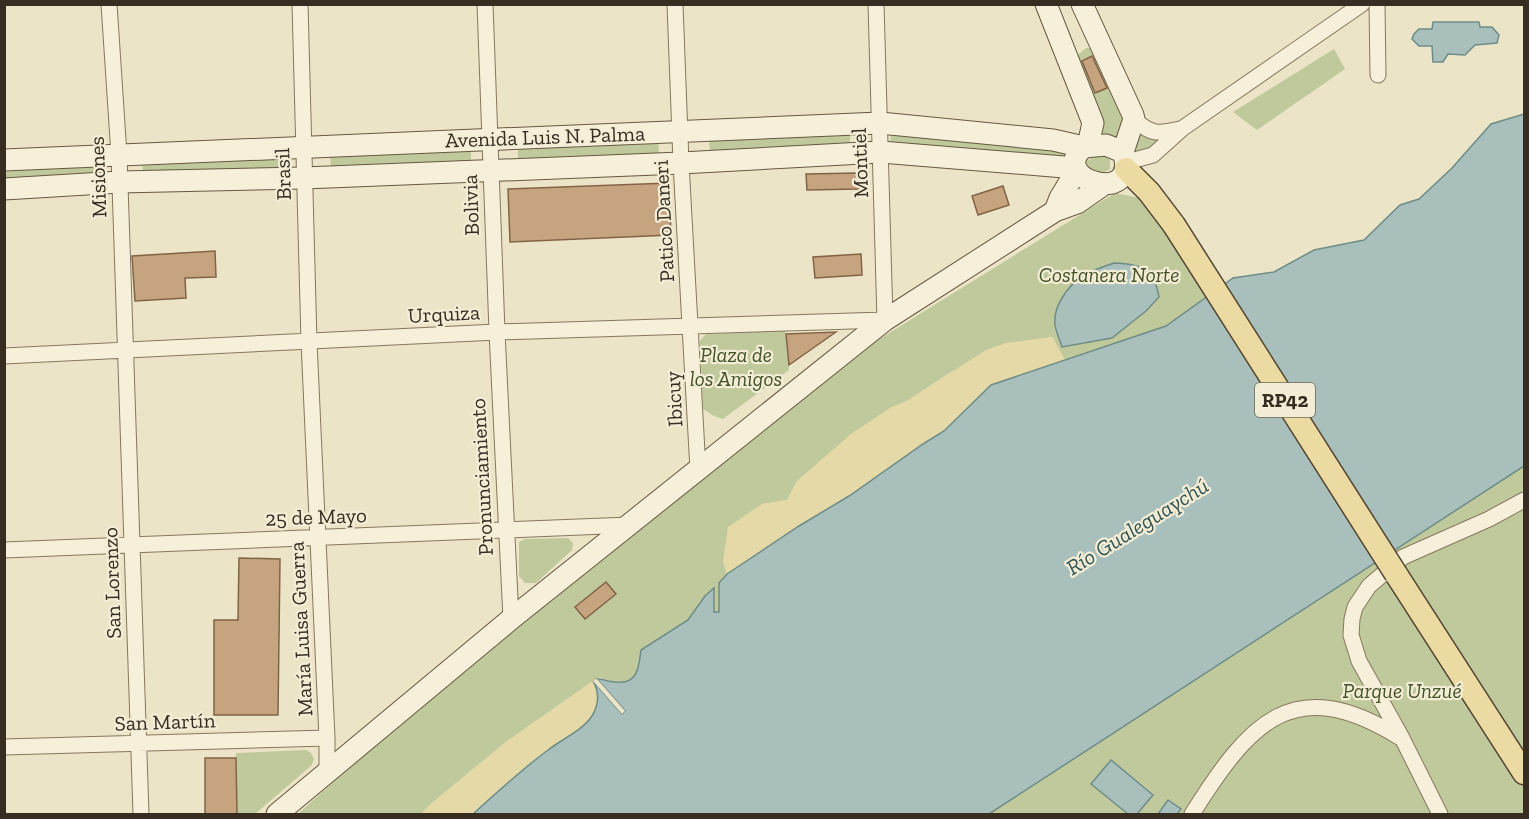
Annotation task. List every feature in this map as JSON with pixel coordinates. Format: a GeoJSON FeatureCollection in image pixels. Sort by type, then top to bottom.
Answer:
{"type":"FeatureCollection","features":[{"type":"Feature","properties":{"kind":"main road"},"geometry":{"type":"LineString","coordinates":[[1046,4],[1093,123],[1086,146]]}},
{"type":"Feature","properties":{"kind":"main road"},"geometry":{"type":"LineString","coordinates":[[277,814],[510,619],[885,320],[1055,211],[1077,203],[1103,185],[1120,178],[1134,119],[1082,4]]}},
{"type":"Feature","properties":{"kind":"main road","name":"Avenida Luis N. Palma"},"geometry":{"type":"LineString","coordinates":[[4,160],[880,123],[1053,140],[1086,146]]}},
{"type":"Feature","properties":{"kind":"main road"},"geometry":{"type":"LineString","coordinates":[[1103,185],[1089,182],[1077,169],[1074,160],[1078,151],[1086,146],[1106,145],[1125,161]]}},
{"type":"Feature","properties":{"kind":"main road","name":"Avenida Luis N. Palma"},"geometry":{"type":"LineString","coordinates":[[4,189],[120,182],[304,178],[681,163],[881,152],[1077,169]]}},
{"type":"Feature","properties":{"kind":"main road","name":"RP42"},"geometry":{"type":"LineString","coordinates":[[1125,161],[1174,225],[1524,773]]}},
{"type":"Feature","properties":{"kind":"main road"},"geometry":{"type":"LineString","coordinates":[[1055,211],[1077,169]]}},
{"type":"Feature","properties":{"kind":"street","name":"Misiones"},"geometry":{"type":"LineString","coordinates":[[109,4],[119,155],[125,349]]}},
{"type":"Feature","properties":{"kind":"street","name":"Brasil"},"geometry":{"type":"LineString","coordinates":[[300,4],[309,342]]}},
{"type":"Feature","properties":{"kind":"street","name":"Bolivia"},"geometry":{"type":"LineString","coordinates":[[485,4],[496,332]]}},
{"type":"Feature","properties":{"kind":"street","name":"Patico Daneri"},"geometry":{"type":"LineString","coordinates":[[675,4],[681,163],[691,326]]}},
{"type":"Feature","properties":{"kind":"street","name":"Montiel"},"geometry":{"type":"LineString","coordinates":[[876,4],[885,320]]}},
{"type":"Feature","properties":{"kind":"street"},"geometry":{"type":"LineString","coordinates":[[1125,161],[1153,155],[1183,128],[1362,4]]}},
{"type":"Feature","properties":{"kind":"street"},"geometry":{"type":"LineString","coordinates":[[1377,4],[1378,75]]}},
{"type":"Feature","properties":{"kind":"street"},"geometry":{"type":"LineString","coordinates":[[1134,119],[1153,133],[1183,128]]}},
{"type":"Feature","properties":{"kind":"street","name":"Urquiza"},"geometry":{"type":"LineString","coordinates":[[4,356],[496,332],[885,320]]}},
{"type":"Feature","properties":{"kind":"street","name":"Ibicuy"},"geometry":{"type":"LineString","coordinates":[[691,326],[699,470]]}},
{"type":"Feature","properties":{"kind":"street","name":"Pronunciamiento"},"geometry":{"type":"LineString","coordinates":[[496,332],[510,619]]}},
{"type":"Feature","properties":{"kind":"street","name":"María Luisa Guerra"},"geometry":{"type":"LineString","coordinates":[[309,342],[327,771]]}},
{"type":"Feature","properties":{"kind":"street","name":"San Lorenzo"},"geometry":{"type":"LineString","coordinates":[[125,349],[141,814]]}},
{"type":"Feature","properties":{"kind":"street"},"geometry":{"type":"LineString","coordinates":[[1440,814],[1402,738],[1359,661],[1351,635],[1355,606],[1369,586],[1403,556],[1523,507]]}},
{"type":"Feature","properties":{"kind":"street","name":"25 de Mayo"},"geometry":{"type":"LineString","coordinates":[[4,550],[630,525]]}},
{"type":"Feature","properties":{"kind":"street"},"geometry":{"type":"LineString","coordinates":[[1364,717],[1370,715],[1374,709],[1375,689]]}},
{"type":"Feature","properties":{"kind":"street"},"geometry":{"type":"LineString","coordinates":[[1192,814],[1237,750],[1258,728],[1277,716],[1299,708],[1323,706],[1346,711],[1364,717],[1402,738]]}},
{"type":"Feature","properties":{"kind":"street","name":"San Martín"},"geometry":{"type":"LineString","coordinates":[[4,747],[327,738]]}},
{"type":"Feature","properties":{"kind":"green space"},"geometry":{"type":"Polygon","coordinates":[[[1086,48],[1097,48],[1126,114],[1120,144],[1099,138],[1103,117],[1078,55],[1086,48]]]}},
{"type":"Feature","properties":{"kind":"green space"},"geometry":{"type":"Polygon","coordinates":[[[1334,49],[1345,69],[1257,130],[1233,112],[1334,49]]]}},
{"type":"Feature","properties":{"kind":"green space"},"geometry":{"type":"Polygon","coordinates":[[[1140,130],[1160,140],[1140,155],[1132,148],[1140,130]]]}},
{"type":"Feature","properties":{"kind":"green space"},"geometry":{"type":"Polygon","coordinates":[[[891,131],[1067,150],[1065,162],[890,143],[891,131]]]}},
{"type":"Feature","properties":{"kind":"green space"},"geometry":{"type":"Polygon","coordinates":[[[850,134],[850,146],[710,152],[709,139],[850,134]]]}},
{"type":"Feature","properties":{"kind":"green space"},"geometry":{"type":"Polygon","coordinates":[[[658,141],[659,153],[518,159],[518,147],[658,141]]]}},
{"type":"Feature","properties":{"kind":"green space"},"geometry":{"type":"Polygon","coordinates":[[[471,150],[471,162],[331,167],[330,155],[471,150]]]}},
{"type":"Feature","properties":{"kind":"green space"},"geometry":{"type":"Polygon","coordinates":[[[283,156],[283,168],[143,174],[142,161],[283,156]]]}},
{"type":"Feature","properties":{"kind":"green space"},"geometry":{"type":"Polygon","coordinates":[[[1094,156],[1106,157],[1110,160],[1110,169],[1101,174],[1087,168],[1086,162],[1094,156]]]}},
{"type":"Feature","properties":{"kind":"green space"},"geometry":{"type":"Polygon","coordinates":[[[96,166],[96,178],[5,181],[4,169],[96,166]]]}},
{"type":"Feature","properties":{"kind":"green space","name":"Costanera Norte"},"geometry":{"type":"Polygon","coordinates":[[[1115,193],[1140,198],[1159,220],[1207,296],[1166,326],[1065,360],[1052,337],[951,372],[907,401],[890,408],[797,481],[787,500],[762,504],[723,561],[727,574],[719,583],[719,612],[714,612],[714,589],[705,596],[688,620],[641,650],[638,670],[631,680],[619,682],[599,678],[593,681],[506,742],[421,814],[298,814],[405,717],[873,343],[1115,193]]]}},
{"type":"Feature","properties":{"kind":"green space","name":"Plaza de los Amigos"},"geometry":{"type":"Polygon","coordinates":[[[785,331],[789,370],[723,419],[703,409],[700,341],[706,334],[785,331]]]}},
{"type":"Feature","properties":{"kind":"green space","name":"Parque Unzué"},"geometry":{"type":"Polygon","coordinates":[[[1524,466],[1524,814],[989,814],[1524,466]]]}},
{"type":"Feature","properties":{"kind":"green space"},"geometry":{"type":"Polygon","coordinates":[[[568,538],[573,543],[572,550],[536,583],[525,583],[519,576],[519,542],[525,539],[568,538]]]}},
{"type":"Feature","properties":{"kind":"green space"},"geometry":{"type":"Polygon","coordinates":[[[306,750],[314,759],[312,765],[255,814],[237,814],[236,753],[306,750]]]}},
{"type":"Feature","properties":{"kind":"sand"},"geometry":{"type":"Polygon","coordinates":[[[1052,337],[1065,360],[991,385],[944,431],[849,496],[727,574],[723,561],[728,527],[762,504],[787,500],[797,481],[851,434],[986,350],[1006,343],[1052,337]]]}},
{"type":"Feature","properties":{"kind":"sand"},"geometry":{"type":"Polygon","coordinates":[[[593,681],[598,694],[597,703],[588,721],[528,765],[473,814],[421,814],[506,742],[593,681]]]}},
{"type":"Feature","properties":{"kind":"water"},"geometry":{"type":"Polygon","coordinates":[[[1433,22],[1479,22],[1480,27],[1492,27],[1499,35],[1497,43],[1475,45],[1465,55],[1448,54],[1443,62],[1433,62],[1432,46],[1419,46],[1412,39],[1419,29],[1432,29],[1433,22]]]}},
{"type":"Feature","properties":{"kind":"water","name":"Río Gualeguaychú"},"geometry":{"type":"Polygon","coordinates":[[[1524,114],[1524,466],[989,814],[473,814],[528,765],[588,721],[597,703],[598,694],[593,681],[622,714],[625,711],[597,679],[616,682],[629,681],[636,673],[641,650],[688,620],[705,596],[714,588],[714,612],[719,612],[719,583],[727,574],[849,496],[944,431],[991,385],[1166,326],[1233,278],[1274,272],[1314,250],[1364,240],[1400,205],[1419,199],[1452,168],[1491,124],[1524,114]]]}},
{"type":"Feature","properties":{"kind":"water"},"geometry":{"type":"Polygon","coordinates":[[[1114,263],[1132,265],[1145,270],[1154,280],[1159,297],[1146,311],[1112,338],[1062,347],[1055,322],[1056,311],[1062,298],[1078,279],[1114,263]]]}},
{"type":"Feature","properties":{"kind":"water"},"geometry":{"type":"Polygon","coordinates":[[[1111,760],[1153,795],[1137,814],[1128,814],[1091,784],[1111,760]]]}},
{"type":"Feature","properties":{"kind":"water"},"geometry":{"type":"Polygon","coordinates":[[[1168,800],[1181,809],[1177,814],[1158,814],[1168,800]]]}},
{"type":"Feature","properties":{"kind":"pier"},"geometry":{"type":"Polygon","coordinates":[[[597,679],[625,711],[622,714],[593,681],[597,679]]]}},
{"type":"Feature","properties":{"kind":"building"},"geometry":{"type":"Polygon","coordinates":[[[1092,56],[1107,88],[1095,93],[1082,61],[1092,56]]]}},
{"type":"Feature","properties":{"kind":"building"},"geometry":{"type":"Polygon","coordinates":[[[858,173],[859,189],[807,190],[806,174],[858,173]]]}},
{"type":"Feature","properties":{"kind":"building"},"geometry":{"type":"Polygon","coordinates":[[[669,183],[671,235],[510,242],[508,189],[669,183]]]}},
{"type":"Feature","properties":{"kind":"building"},"geometry":{"type":"Polygon","coordinates":[[[1003,186],[1009,205],[978,215],[972,196],[1003,186]]]}},
{"type":"Feature","properties":{"kind":"building"},"geometry":{"type":"Polygon","coordinates":[[[215,251],[216,277],[185,278],[186,298],[135,301],[132,256],[215,251]]]}},
{"type":"Feature","properties":{"kind":"building"},"geometry":{"type":"Polygon","coordinates":[[[861,254],[862,275],[815,278],[813,257],[861,254]]]}},
{"type":"Feature","properties":{"kind":"building"},"geometry":{"type":"Polygon","coordinates":[[[836,332],[789,365],[786,334],[836,332]]]}},
{"type":"Feature","properties":{"kind":"building"},"geometry":{"type":"Polygon","coordinates":[[[239,558],[280,559],[278,715],[214,715],[214,620],[238,620],[239,558]]]}},
{"type":"Feature","properties":{"kind":"building"},"geometry":{"type":"Polygon","coordinates":[[[606,582],[616,594],[585,619],[575,607],[606,582]]]}},
{"type":"Feature","properties":{"kind":"building"},"geometry":{"type":"Polygon","coordinates":[[[205,758],[236,758],[237,814],[205,814],[205,758]]]}}]}
